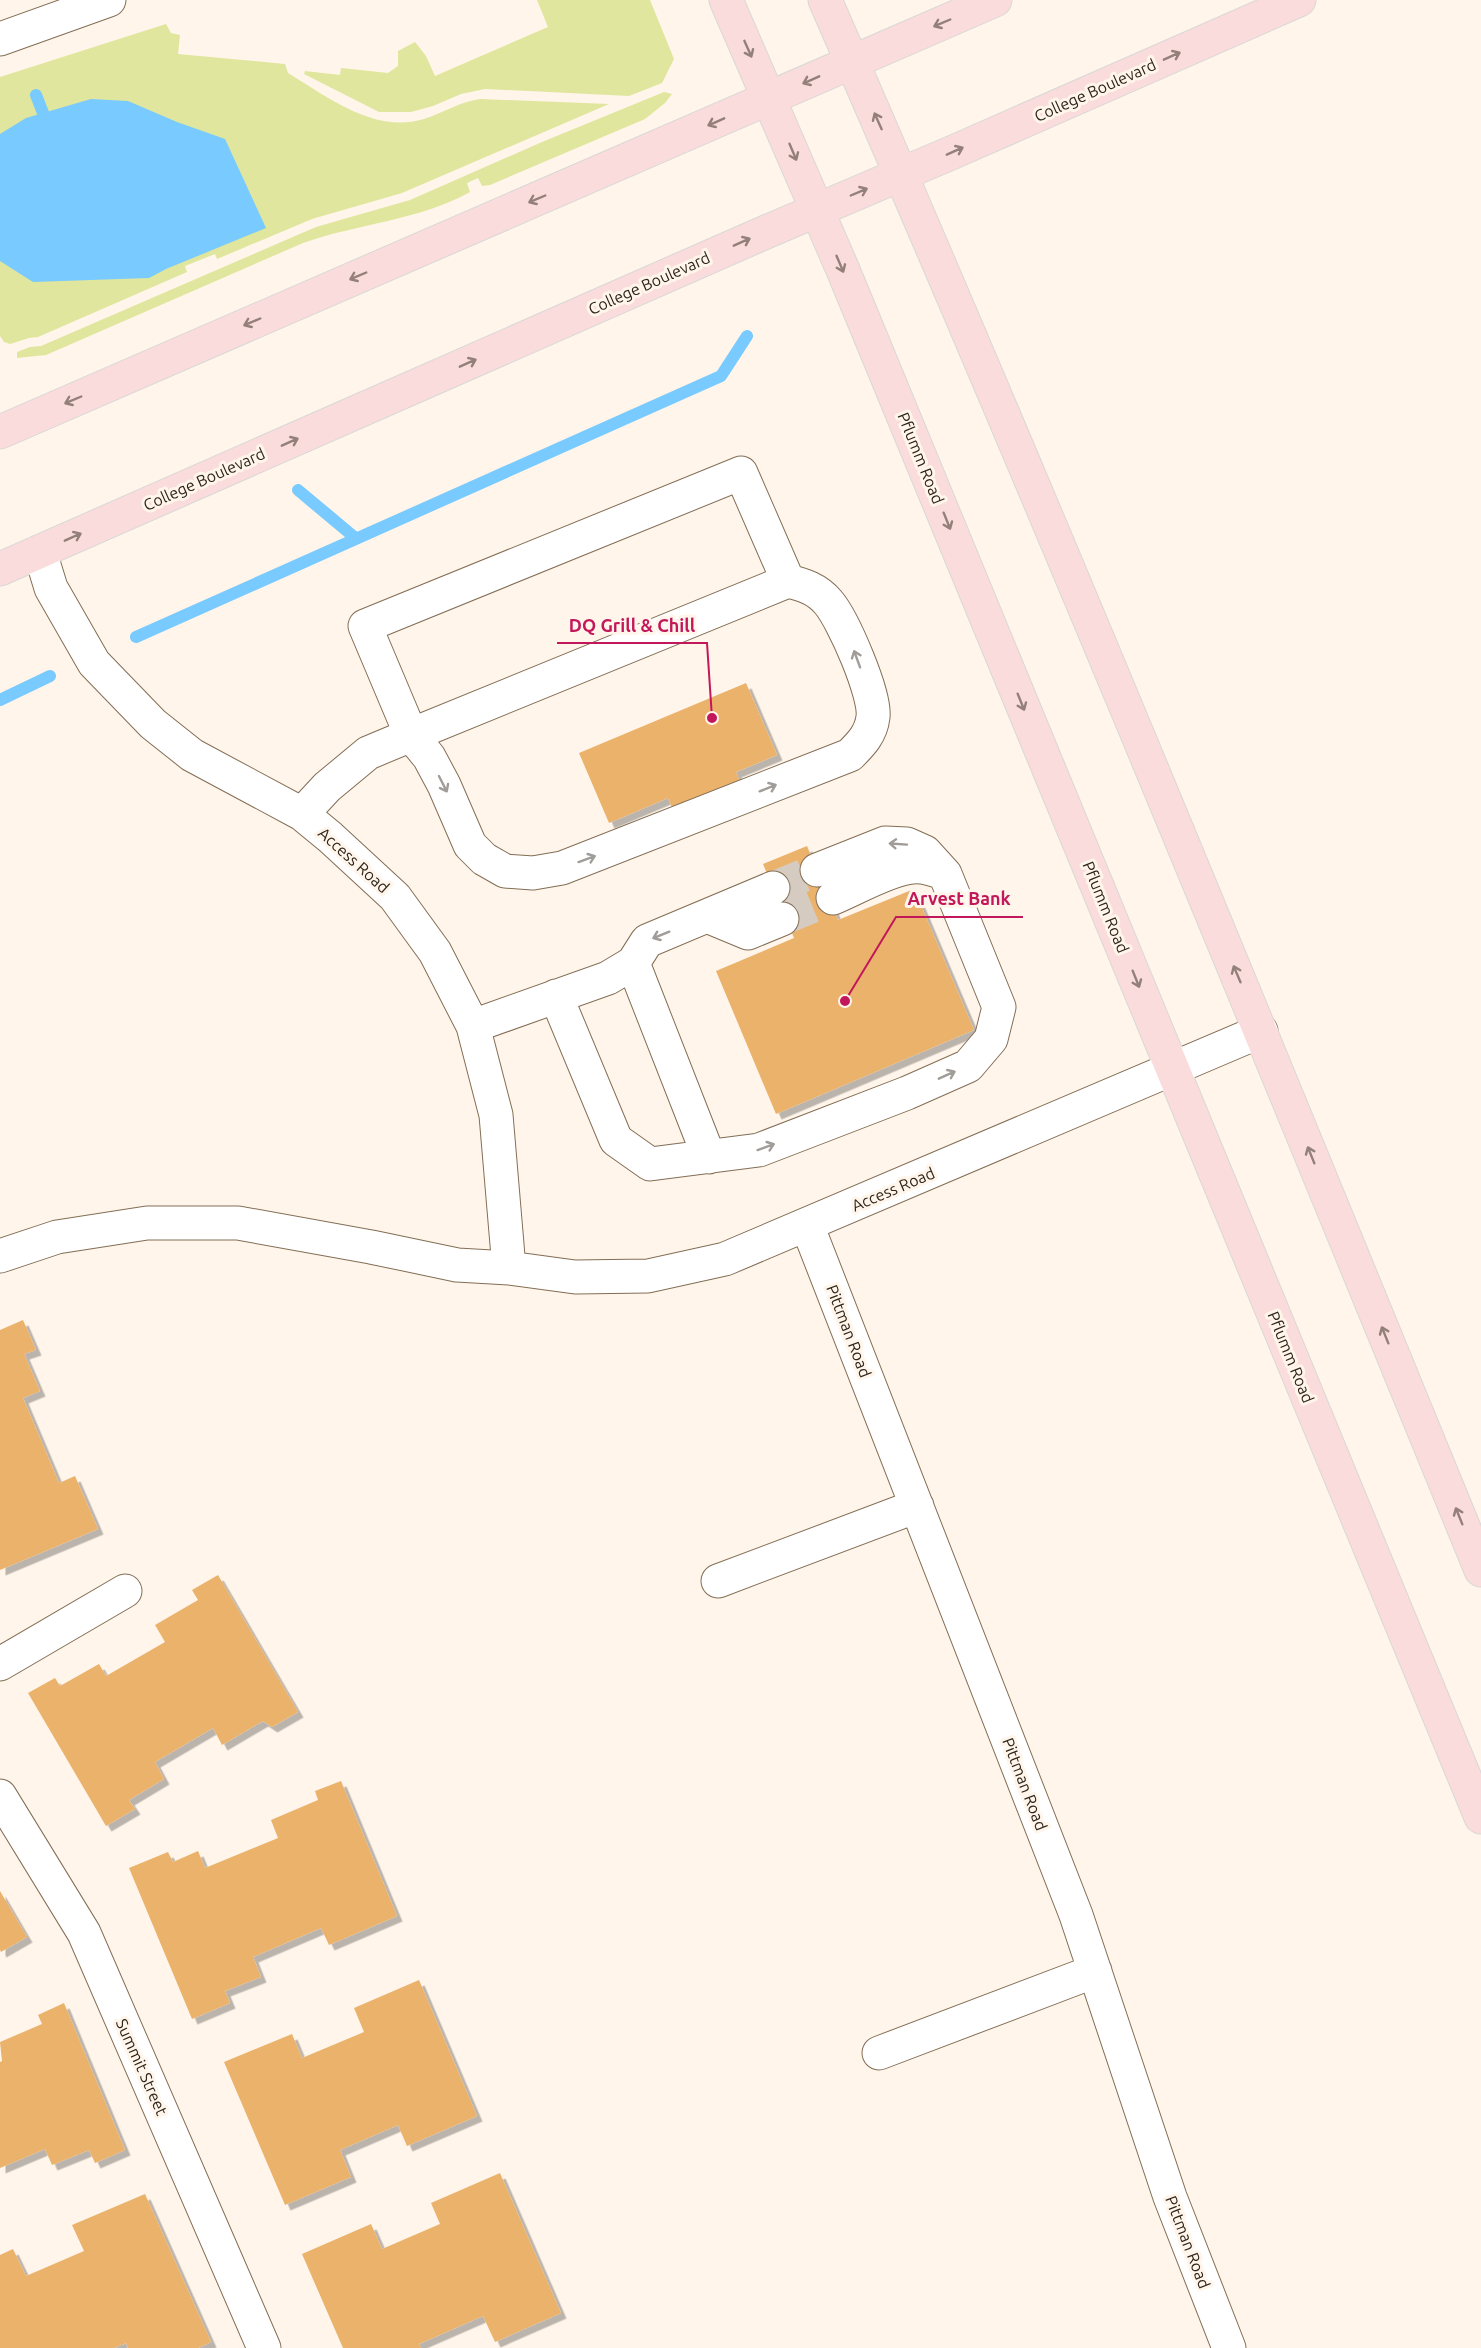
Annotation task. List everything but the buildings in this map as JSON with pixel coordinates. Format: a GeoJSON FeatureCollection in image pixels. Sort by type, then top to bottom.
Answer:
{"type":"FeatureCollection","features":[{"type":"Feature","properties":{"kind":"main road","name":"Pflumm Road"},"geometry":{"type":"LineString","coordinates":[[726,0],[817,210],[1481,1817]]}},
{"type":"Feature","properties":{"kind":"main road"},"geometry":{"type":"LineString","coordinates":[[825,0],[901,174],[1261,1031],[1481,1570]]}},
{"type":"Feature","properties":{"kind":"main road"},"geometry":{"type":"LineString","coordinates":[[0,432],[995,0]]}},
{"type":"Feature","properties":{"kind":"main road","name":"College Boulevard"},"geometry":{"type":"LineString","coordinates":[[0,569],[1299,0]]}},
{"type":"Feature","properties":{"kind":"street"},"geometry":{"type":"LineString","coordinates":[[0,39],[109,0]]}},
{"type":"Feature","properties":{"kind":"street"},"geometry":{"type":"LineString","coordinates":[[302,814],[327,787],[368,753],[411,735],[788,580],[813,588],[829,602],[850,638],[872,700],[873,717],[866,739],[850,756],[562,868],[533,873],[505,871],[484,860],[470,844],[429,757],[411,735],[365,626],[741,473],[788,580]]}},
{"type":"Feature","properties":{"kind":"street","name":"Access Road"},"geometry":{"type":"LineString","coordinates":[[40,552],[51,588],[94,663],[153,724],[192,755],[302,814],[395,897],[435,952],[473,1026],[496,1115],[509,1268]]}},
{"type":"Feature","properties":{"kind":"street"},"geometry":{"type":"LineString","coordinates":[[556,996],[616,1140],[650,1164],[759,1150],[907,1093],[968,1066],[991,1039],[999,1007],[945,874],[925,852],[907,844],[885,843],[825,884]]}},
{"type":"Feature","properties":{"kind":"street"},"geometry":{"type":"LineString","coordinates":[[473,1026],[608,978],[633,963],[646,941],[773,888]]}},
{"type":"Feature","properties":{"kind":"street"},"geometry":{"type":"LineString","coordinates":[[707,916],[748,933],[782,919]]}},
{"type":"Feature","properties":{"kind":"street"},"geometry":{"type":"LineString","coordinates":[[633,963],[709,1157]]}},
{"type":"Feature","properties":{"kind":"street","name":"Access Road"},"geometry":{"type":"LineString","coordinates":[[0,1256],[57,1237],[147,1223],[238,1223],[458,1265],[509,1268],[575,1277],[648,1276],[725,1259],[1261,1031]]}},
{"type":"Feature","properties":{"kind":"street","name":"Pittman Road"},"geometry":{"type":"LineString","coordinates":[[807,1225],[1076,1915],[1170,2197],[1229,2348]]}},
{"type":"Feature","properties":{"kind":"street"},"geometry":{"type":"LineString","coordinates":[[718,1581],[917,1506]]}},
{"type":"Feature","properties":{"kind":"street"},"geometry":{"type":"LineString","coordinates":[[0,1664],[125,1592]]}},
{"type":"Feature","properties":{"kind":"street","name":"Summit Street"},"geometry":{"type":"LineString","coordinates":[[0,1796],[84,1933],[264,2348]]}},
{"type":"Feature","properties":{"kind":"street"},"geometry":{"type":"LineString","coordinates":[[879,2053],[1095,1971]]}},
{"type":"Feature","properties":{"kind":"green space"},"geometry":{"type":"Polygon","coordinates":[[[537,0],[650,0],[674,59],[662,83],[629,96],[485,89],[461,94],[433,106],[411,112],[379,112],[304,74],[305,71],[340,75],[341,68],[388,73],[398,66],[398,51],[415,42],[426,56],[435,76],[548,27],[537,0]]]}},
{"type":"Feature","properties":{"kind":"green space"},"geometry":{"type":"Polygon","coordinates":[[[166,24],[171,33],[180,35],[178,54],[285,64],[288,73],[335,102],[352,111],[387,122],[424,119],[480,99],[609,104],[402,193],[312,219],[217,259],[215,254],[185,266],[187,272],[38,337],[10,344],[4,342],[0,336],[0,77],[166,24]]]}},
{"type":"Feature","properties":{"kind":"green space"},"geometry":{"type":"Polygon","coordinates":[[[664,92],[672,94],[665,103],[645,119],[490,185],[482,186],[478,178],[467,183],[470,192],[450,202],[409,216],[303,243],[46,355],[17,358],[17,352],[41,346],[316,227],[410,200],[664,92]]]}},
{"type":"Feature","properties":{"kind":"water"},"geometry":{"type":"Polygon","coordinates":[[[91,99],[128,101],[225,139],[266,228],[149,278],[33,282],[0,261],[0,134],[26,118],[91,99]]]}},
{"type":"Feature","properties":{"kind":"waterway"},"geometry":{"type":"LineString","coordinates":[[36,95],[43,113]]}},
{"type":"Feature","properties":{"kind":"waterway"},"geometry":{"type":"LineString","coordinates":[[136,637],[721,376],[747,336]]}},
{"type":"Feature","properties":{"kind":"waterway"},"geometry":{"type":"LineString","coordinates":[[298,490],[353,536]]}},
{"type":"Feature","properties":{"kind":"waterway"},"geometry":{"type":"LineString","coordinates":[[0,700],[50,676]]}},
{"type":"Feature","properties":{"kind":"tunnel"},"geometry":{"type":"LineString","coordinates":[[773,888],[817,870]]}},
{"type":"Feature","properties":{"kind":"tunnel"},"geometry":{"type":"LineString","coordinates":[[782,919],[833,898]]}},
{"type":"Feature","properties":{"kind":"place","name":"DQ Grill & Chill"},"geometry":{"type":"Point","coordinates":[712,718]}},
{"type":"Feature","properties":{"kind":"place","name":"Arvest Bank"},"geometry":{"type":"Point","coordinates":[845,1001]}}]}
